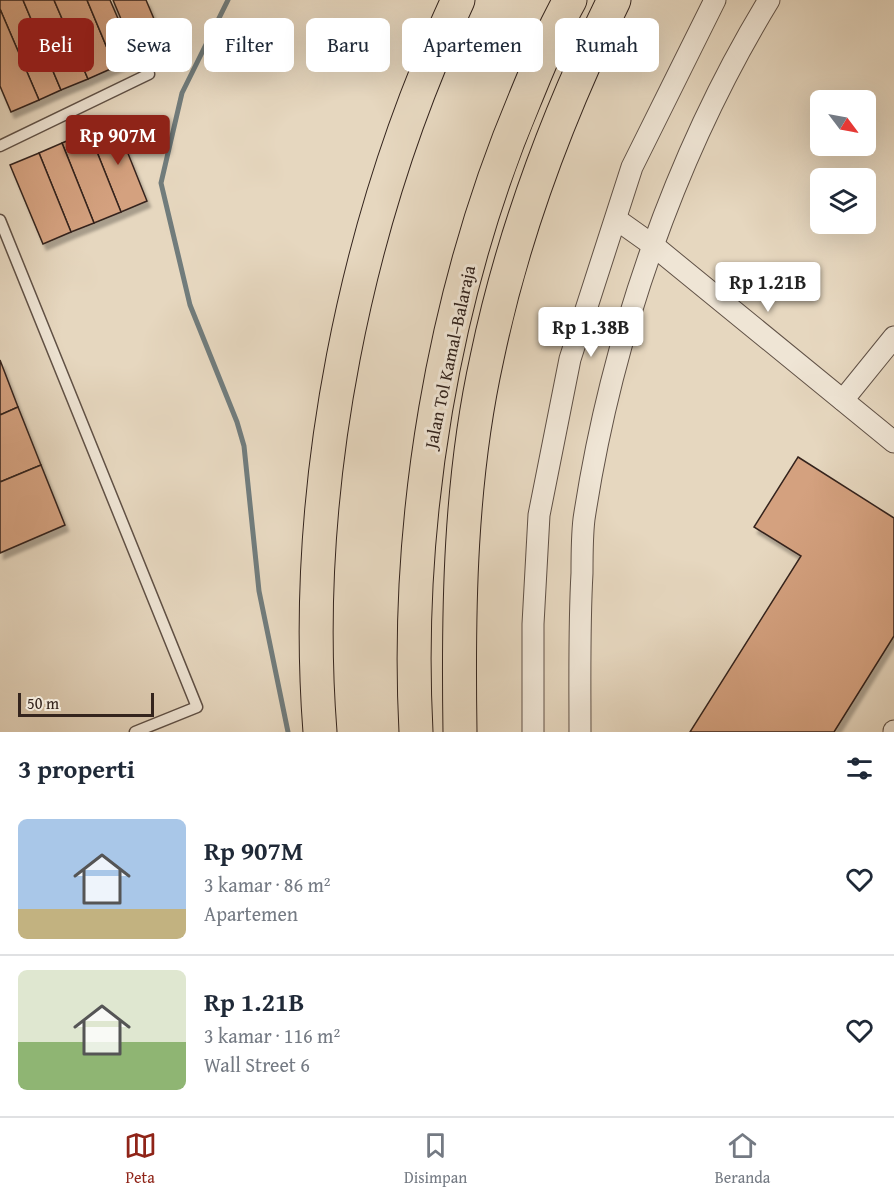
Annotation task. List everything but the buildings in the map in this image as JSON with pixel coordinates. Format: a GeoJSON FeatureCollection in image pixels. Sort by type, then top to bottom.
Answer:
{"type":"FeatureCollection","features":[{"type":"Feature","properties":{"kind":"highway"},"geometry":{"type":"LineString","coordinates":[[320,732],[318,588],[323,512],[330,440],[351,324],[380,206],[410,115],[458,0]]}},
{"type":"Feature","properties":{"kind":"highway","name":"Jalan Tol Kamal–Balaraja"},"geometry":{"type":"LineString","coordinates":[[416,732],[416,580],[432,429],[459,293],[499,161],[556,25],[570,0]]}},
{"type":"Feature","properties":{"kind":"highway"},"geometry":{"type":"LineString","coordinates":[[460,732],[463,546],[473,444],[486,359],[504,286],[546,156],[574,86],[614,0]]}},
{"type":"Feature","properties":{"kind":"street"},"geometry":{"type":"LineString","coordinates":[[533,732],[539,515],[570,359],[632,167],[715,0]]}},
{"type":"Feature","properties":{"kind":"street"},"geometry":{"type":"LineString","coordinates":[[580,732],[579,626],[584,520],[614,370],[675,184],[743,43],[769,0]]}},
{"type":"Feature","properties":{"kind":"street"},"geometry":{"type":"LineString","coordinates":[[616,219],[654,246],[894,442]]}},
{"type":"Feature","properties":{"kind":"street"},"geometry":{"type":"LineString","coordinates":[[843,400],[894,337]]}},
{"type":"Feature","properties":{"kind":"lane"},"geometry":{"type":"LineString","coordinates":[[0,146],[149,74]]}},
{"type":"Feature","properties":{"kind":"lane"},"geometry":{"type":"LineString","coordinates":[[0,220],[197,706],[135,732]]}},
{"type":"Feature","properties":{"kind":"waterway"},"geometry":{"type":"LineString","coordinates":[[228,0],[182,93],[161,183],[190,305],[237,422],[244,446],[259,591],[288,732]]}}]}
